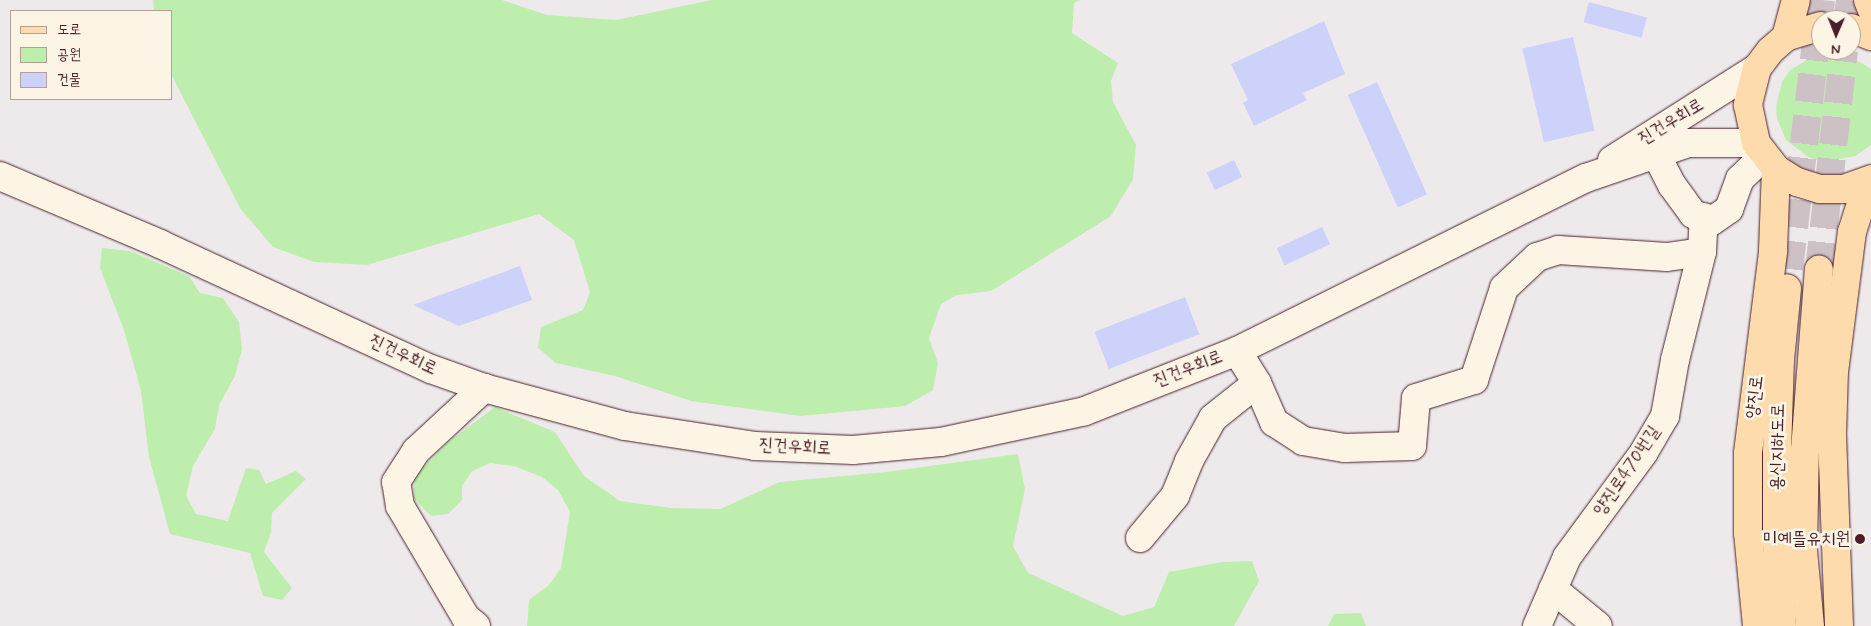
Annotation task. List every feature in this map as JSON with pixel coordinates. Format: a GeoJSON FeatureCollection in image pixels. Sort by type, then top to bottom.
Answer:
{"type":"FeatureCollection","features":[{"type":"Feature","properties":{"kind":"main road"},"geometry":{"type":"LineString","coordinates":[[1786,37],[1796,0]]}},
{"type":"Feature","properties":{"kind":"main road"},"geometry":{"type":"LineString","coordinates":[[1868,0],[1871,8]]}},
{"type":"Feature","properties":{"kind":"main road"},"geometry":{"type":"LineString","coordinates":[[1757,68],[1770,51],[1786,37],[1811,29]]}},
{"type":"Feature","properties":{"kind":"main road","name":"양진로"},"geometry":{"type":"LineString","coordinates":[[1757,68],[1748,105],[1765,156],[1774,244],[1748,453],[1748,533],[1757,626]]}},
{"type":"Feature","properties":{"kind":"main road"},"geometry":{"type":"LineString","coordinates":[[1765,156],[1797,182],[1820,189],[1844,189],[1869,180]]}},
{"type":"Feature","properties":{"kind":"main road"},"geometry":{"type":"LineString","coordinates":[[1839,626],[1832,434],[1834,372],[1852,232],[1869,180]]}},
{"type":"Feature","properties":{"kind":"main road","name":"용신지하도로"},"geometry":{"type":"LineString","coordinates":[[1782,626],[1777,544],[1777,452],[1780,360],[1789,269]]}},
{"type":"Feature","properties":{"kind":"main road","name":"용신지하도로"},"geometry":{"type":"LineString","coordinates":[[1810,626],[1803,550],[1804,450],[1819,270]]}},
{"type":"Feature","properties":{"kind":"street","name":"진건우회로"},"geometry":{"type":"LineString","coordinates":[[1586,178],[1646,136],[1757,68]]}},
{"type":"Feature","properties":{"kind":"street","name":"진건우회로"},"geometry":{"type":"LineString","coordinates":[[0,176],[160,244],[432,369],[484,388],[624,426],[755,446],[853,450],[941,442],[1085,411],[1237,351],[1586,178],[1688,143],[1765,156]]}},
{"type":"Feature","properties":{"kind":"street"},"geometry":{"type":"LineString","coordinates":[[1656,154],[1672,185],[1694,214],[1712,221],[1729,209],[1740,179],[1765,156]]}},
{"type":"Feature","properties":{"kind":"street","name":"양진로470번길"},"geometry":{"type":"LineString","coordinates":[[1537,626],[1567,557],[1644,452],[1665,416],[1675,360],[1702,252],[1704,218]]}},
{"type":"Feature","properties":{"kind":"street"},"geometry":{"type":"LineString","coordinates":[[1237,351],[1257,383],[1274,422],[1303,441],[1344,448],[1412,446],[1416,398],[1474,380],[1504,288],[1537,257],[1558,250],[1667,257],[1702,252]]}},
{"type":"Feature","properties":{"kind":"street"},"geometry":{"type":"LineString","coordinates":[[1140,538],[1175,496],[1189,461],[1213,418],[1257,383]]}},
{"type":"Feature","properties":{"kind":"street"},"geometry":{"type":"LineString","coordinates":[[476,626],[466,618],[400,506],[396,482],[416,451],[484,388]]}},
{"type":"Feature","properties":{"kind":"street"},"geometry":{"type":"LineString","coordinates":[[1553,589],[1598,626]]}},
{"type":"Feature","properties":{"kind":"green space"},"geometry":{"type":"Polygon","coordinates":[[[153,0],[502,0],[547,15],[616,20],[712,0],[1080,0],[1074,3],[1072,33],[1118,63],[1111,81],[1113,102],[1136,145],[1133,179],[1111,216],[991,291],[957,295],[941,304],[929,338],[938,363],[933,390],[905,406],[801,416],[691,401],[615,376],[556,363],[538,348],[541,327],[583,310],[590,292],[574,240],[539,214],[367,265],[314,262],[273,247],[240,208],[172,76],[172,10],[154,10],[153,0]]]}},
{"type":"Feature","properties":{"kind":"green space"},"geometry":{"type":"Polygon","coordinates":[[[1811,58],[1811,60],[1856,60],[1871,69],[1871,145],[1855,156],[1824,162],[1808,157],[1786,140],[1777,119],[1776,106],[1782,82],[1790,70],[1811,58]]]}},
{"type":"Feature","properties":{"kind":"green space"},"geometry":{"type":"Polygon","coordinates":[[[102,248],[130,251],[189,276],[200,293],[223,298],[239,322],[242,349],[235,376],[219,405],[215,429],[193,466],[186,496],[196,514],[228,521],[246,468],[259,470],[266,484],[296,471],[306,479],[272,513],[271,532],[264,552],[292,588],[282,600],[263,596],[250,553],[170,534],[149,457],[141,391],[124,330],[100,268],[102,248]]]}},
{"type":"Feature","properties":{"kind":"green space"},"geometry":{"type":"Polygon","coordinates":[[[495,407],[555,432],[584,476],[620,501],[671,508],[720,509],[780,482],[886,472],[1018,454],[1025,489],[1013,546],[1028,573],[1123,616],[1154,607],[1169,572],[1222,562],[1252,561],[1259,581],[1234,626],[527,626],[529,600],[549,585],[561,568],[570,512],[558,490],[542,477],[514,466],[490,463],[472,471],[462,486],[462,500],[448,514],[431,516],[414,499],[414,476],[448,442],[495,407]]]}},
{"type":"Feature","properties":{"kind":"green space"},"geometry":{"type":"Polygon","coordinates":[[[1361,613],[1366,626],[1328,626],[1334,614],[1361,613]]]}},
{"type":"Feature","properties":{"kind":"building"},"geometry":{"type":"Polygon","coordinates":[[[1589,2],[1647,18],[1642,38],[1584,22],[1589,2]]]}},
{"type":"Feature","properties":{"kind":"building"},"geometry":{"type":"Polygon","coordinates":[[[1324,21],[1345,74],[1303,93],[1307,100],[1254,126],[1243,103],[1248,100],[1231,64],[1324,21]]]}},
{"type":"Feature","properties":{"kind":"building"},"geometry":{"type":"Polygon","coordinates":[[[1573,37],[1595,131],[1544,142],[1522,49],[1573,37]]]}},
{"type":"Feature","properties":{"kind":"building"},"geometry":{"type":"Polygon","coordinates":[[[1377,82],[1427,194],[1398,207],[1348,95],[1377,82]]]}},
{"type":"Feature","properties":{"kind":"building"},"geometry":{"type":"Polygon","coordinates":[[[1234,160],[1242,177],[1215,190],[1207,173],[1234,160]]]}},
{"type":"Feature","properties":{"kind":"building"},"geometry":{"type":"Polygon","coordinates":[[[1322,227],[1330,244],[1285,265],[1277,248],[1322,227]]]}},
{"type":"Feature","properties":{"kind":"building"},"geometry":{"type":"Polygon","coordinates":[[[520,266],[532,300],[459,326],[413,305],[520,266]]]}},
{"type":"Feature","properties":{"kind":"building"},"geometry":{"type":"Polygon","coordinates":[[[1185,297],[1199,334],[1109,369],[1094,332],[1185,297]]]}},
{"type":"Feature","properties":{"kind":"tunnel"},"geometry":{"type":"LineString","coordinates":[[1789,269],[1821,0]]}},
{"type":"Feature","properties":{"kind":"tunnel"},"geometry":{"type":"LineString","coordinates":[[1848,10],[1850,0]]}},
{"type":"Feature","properties":{"kind":"tunnel"},"geometry":{"type":"LineString","coordinates":[[1819,270],[1843,60]]}},
{"type":"Feature","properties":{"kind":"place","name":"미예뜰유치원"},"geometry":{"type":"Point","coordinates":[1860,539]}}]}
